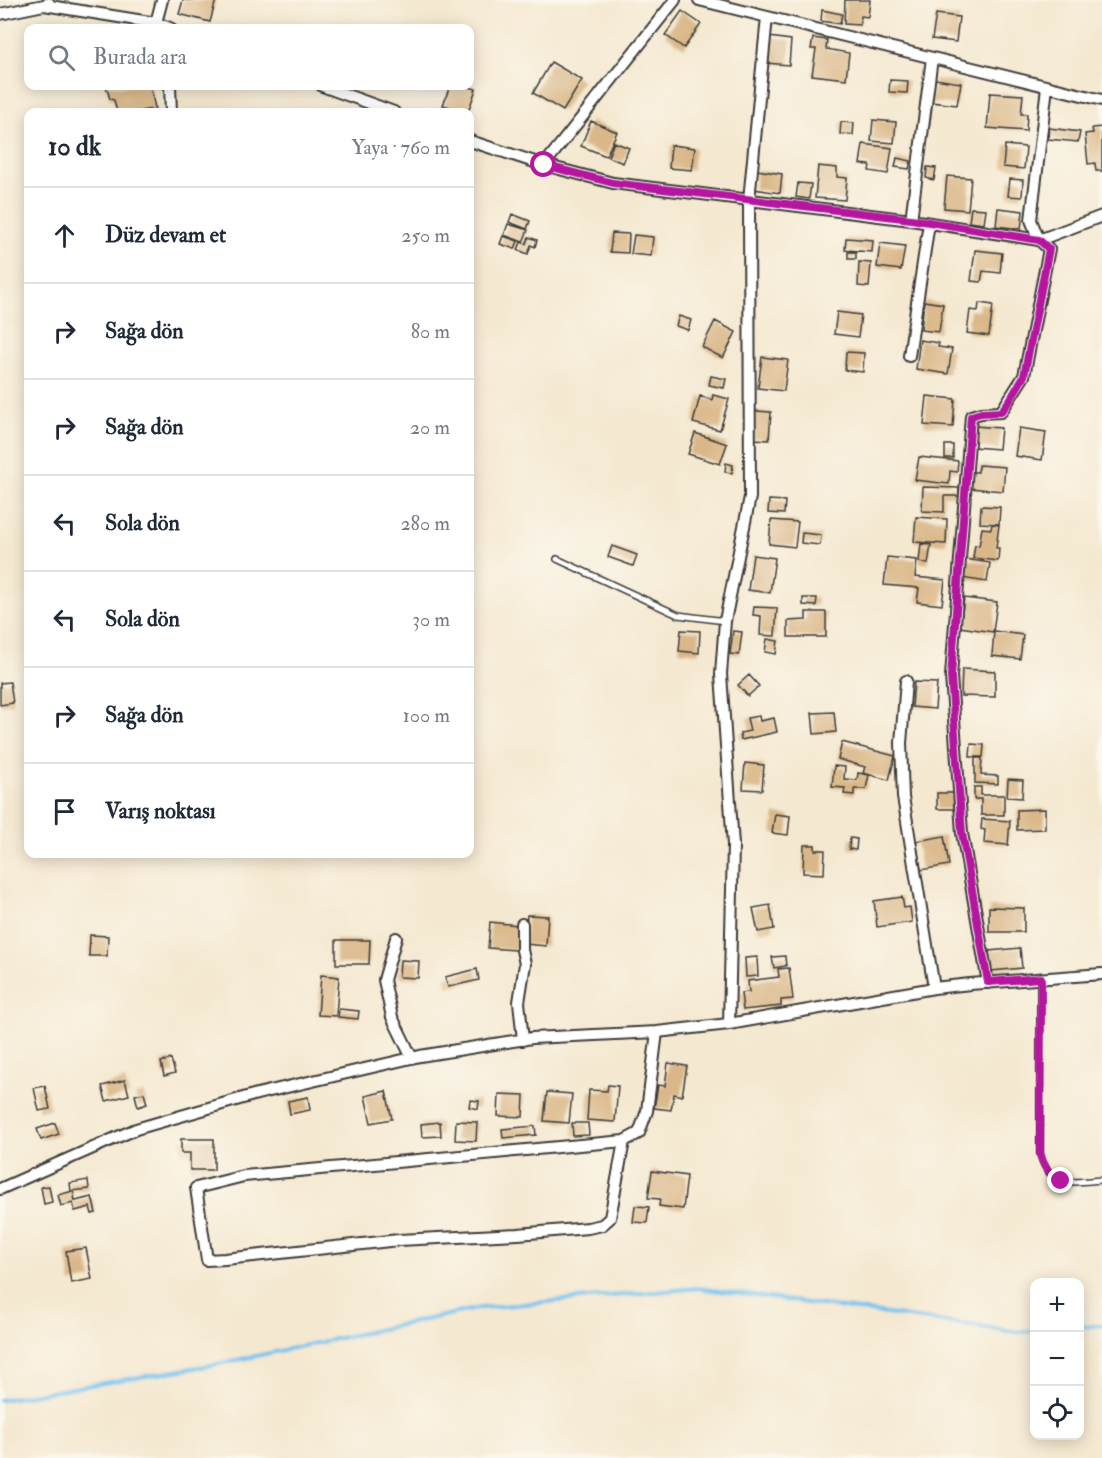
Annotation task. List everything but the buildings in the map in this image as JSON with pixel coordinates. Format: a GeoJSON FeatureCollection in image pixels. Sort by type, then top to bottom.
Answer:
{"type":"FeatureCollection","features":[{"type":"Feature","properties":{"kind":"street"},"geometry":{"type":"LineString","coordinates":[[157,24],[162,0]]}},
{"type":"Feature","properties":{"kind":"street"},"geometry":{"type":"LineString","coordinates":[[544,165],[675,0]]}},
{"type":"Feature","properties":{"kind":"street"},"geometry":{"type":"LineString","coordinates":[[699,0],[1102,100]]}},
{"type":"Feature","properties":{"kind":"street"},"geometry":{"type":"LineString","coordinates":[[0,14],[49,3],[148,24]]}},
{"type":"Feature","properties":{"kind":"street"},"geometry":{"type":"LineString","coordinates":[[729,1024],[733,845],[721,674],[725,621],[750,497],[749,200],[767,17]]}},
{"type":"Feature","properties":{"kind":"street"},"geometry":{"type":"LineString","coordinates":[[911,219],[932,58]]}},
{"type":"Feature","properties":{"kind":"street"},"geometry":{"type":"LineString","coordinates":[[988,982],[962,833],[952,664],[971,416],[1001,412],[1024,376],[1049,249],[1039,240],[1031,220],[1047,87]]}},
{"type":"Feature","properties":{"kind":"street"},"geometry":{"type":"LineString","coordinates":[[170,90],[171,108]]}},
{"type":"Feature","properties":{"kind":"street"},"geometry":{"type":"LineString","coordinates":[[333,90],[383,108]]}},
{"type":"Feature","properties":{"kind":"street"},"geometry":{"type":"LineString","coordinates":[[474,142],[544,165],[613,183],[911,219],[1039,240],[1102,216]]}},
{"type":"Feature","properties":{"kind":"street"},"geometry":{"type":"LineString","coordinates":[[909,356],[929,223]]}},
{"type":"Feature","properties":{"kind":"street"},"geometry":{"type":"LineString","coordinates":[[906,681],[901,743],[903,797],[934,988]]}},
{"type":"Feature","properties":{"kind":"street"},"geometry":{"type":"LineString","coordinates":[[522,924],[522,950],[525,964],[519,1002],[524,1040]]}},
{"type":"Feature","properties":{"kind":"street"},"geometry":{"type":"LineString","coordinates":[[396,938],[384,980],[392,1017],[412,1058]]}},
{"type":"Feature","properties":{"kind":"street"},"geometry":{"type":"LineString","coordinates":[[0,1189],[136,1130],[257,1094],[412,1058],[524,1040],[657,1032],[729,1024],[934,988],[1102,974]]}},
{"type":"Feature","properties":{"kind":"street"},"geometry":{"type":"LineString","coordinates":[[624,1141],[610,1218],[602,1224],[588,1228],[399,1240],[207,1260],[196,1188],[244,1176],[624,1141],[639,1133],[646,1112],[657,1032]]}},
{"type":"Feature","properties":{"kind":"lane"},"geometry":{"type":"LineString","coordinates":[[556,559],[678,615],[725,621]]}},
{"type":"Feature","properties":{"kind":"lane"},"geometry":{"type":"LineString","coordinates":[[1041,978],[1040,1153],[1042,1161],[1050,1174],[1067,1183],[1102,1180]]}},
{"type":"Feature","properties":{"kind":"waterway"},"geometry":{"type":"LineString","coordinates":[[0,1400],[218,1364],[480,1308],[698,1288],[1018,1332],[1030,1331]]}},
{"type":"Feature","properties":{"kind":"waterway"},"geometry":{"type":"LineString","coordinates":[[1084,1327],[1102,1325]]}},
{"type":"Feature","properties":{"kind":"route"},"geometry":{"type":"LineString","coordinates":[[544,165],[613,183],[911,219],[1039,240],[1049,249],[1024,376],[1001,412],[971,416],[951,676],[962,833],[988,982],[1041,978],[1040,1153],[1045,1168],[1061,1181]]}}]}
